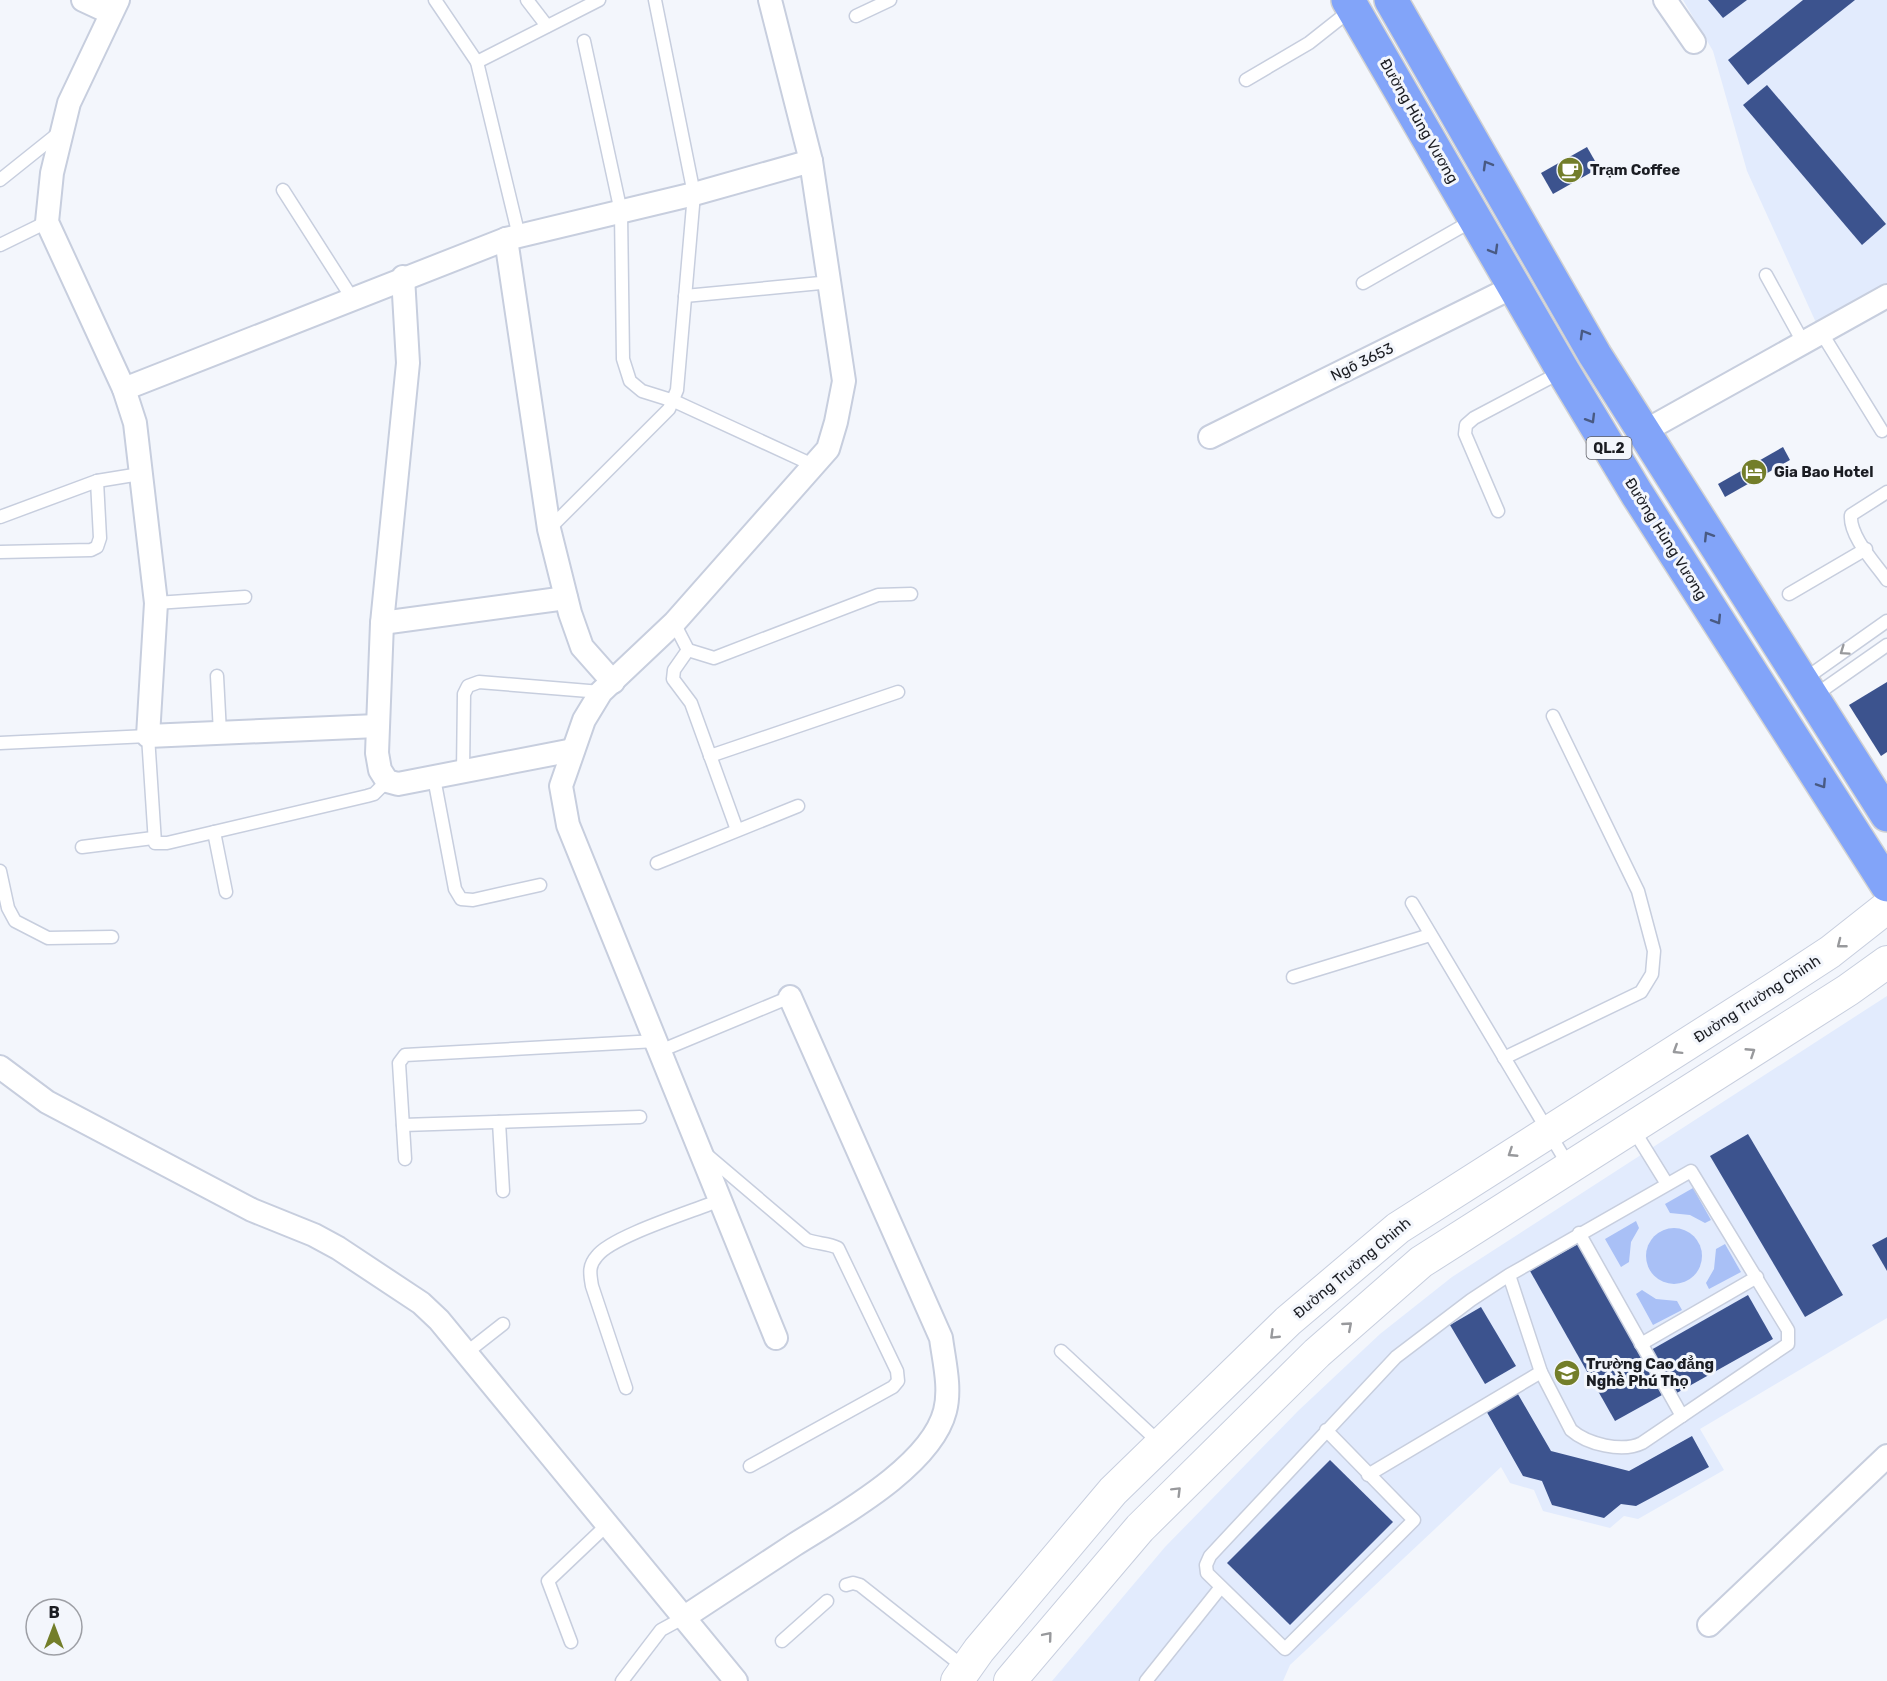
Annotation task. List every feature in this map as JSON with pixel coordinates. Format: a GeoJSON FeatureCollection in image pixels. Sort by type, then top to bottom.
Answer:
{"type":"FeatureCollection","features":[{"type":"Feature","properties":{"kind":"highway","name":"QL.2"},"geometry":{"type":"LineString","coordinates":[[1391,0],[1642,432],[1887,815]]}},
{"type":"Feature","properties":{"kind":"highway","name":"Đường Hùng Vương"},"geometry":{"type":"LineString","coordinates":[[1350,4],[1643,504],[1887,885]]}},
{"type":"Feature","properties":{"kind":"main road","name":"Đường Trường Chinh"},"geometry":{"type":"LineString","coordinates":[[961,1675],[1113,1491],[1288,1321],[1398,1228],[1547,1131],[1778,987],[1830,952],[1887,908]]}},
{"type":"Feature","properties":{"kind":"main road"},"geometry":{"type":"LineString","coordinates":[[1010,1681],[1140,1528],[1317,1353],[1421,1262],[1848,990],[1887,962]]}},
{"type":"Feature","properties":{"kind":"street"},"geometry":{"type":"LineString","coordinates":[[83,0],[114,6],[73,91],[52,174],[47,222],[124,388],[135,423],[156,603],[148,736],[377,726]]}},
{"type":"Feature","properties":{"kind":"street"},"geometry":{"type":"LineString","coordinates":[[770,0],[812,161],[831,282],[844,381],[836,422],[828,448],[674,623],[607,687],[584,720],[561,786],[568,825],[776,1338]]}},
{"type":"Feature","properties":{"kind":"street"},"geometry":{"type":"LineString","coordinates":[[1665,0],[1694,42]]}},
{"type":"Feature","properties":{"kind":"street"},"geometry":{"type":"LineString","coordinates":[[124,388],[403,277],[512,238],[694,194],[812,161]]}},
{"type":"Feature","properties":{"kind":"street"},"geometry":{"type":"LineString","coordinates":[[512,238],[549,529],[566,598],[582,647],[607,687]]}},
{"type":"Feature","properties":{"kind":"street"},"geometry":{"type":"LineString","coordinates":[[403,277],[408,363],[382,622],[377,726],[377,753],[380,770],[387,781],[398,784],[573,750]]}},
{"type":"Feature","properties":{"kind":"street","name":"Ngõ 3653"},"geometry":{"type":"LineString","coordinates":[[1210,437],[1515,286]]}},
{"type":"Feature","properties":{"kind":"street"},"geometry":{"type":"LineString","coordinates":[[1642,432],[1887,296]]}},
{"type":"Feature","properties":{"kind":"street"},"geometry":{"type":"LineString","coordinates":[[382,622],[566,598]]}},
{"type":"Feature","properties":{"kind":"street"},"geometry":{"type":"LineString","coordinates":[[683,1618],[878,1490],[915,1458],[937,1430],[946,1410],[946,1381],[941,1338],[790,997]]}},
{"type":"Feature","properties":{"kind":"street"},"geometry":{"type":"LineString","coordinates":[[0,1067],[47,1102],[252,1210],[314,1235],[338,1248],[421,1303],[466,1353],[736,1681]]}},
{"type":"Feature","properties":{"kind":"street"},"geometry":{"type":"LineString","coordinates":[[1709,1625],[1887,1456]]}},
{"type":"Feature","properties":{"kind":"lane"},"geometry":{"type":"LineString","coordinates":[[435,0],[477,62],[512,238]]}},
{"type":"Feature","properties":{"kind":"lane"},"geometry":{"type":"LineString","coordinates":[[528,0],[547,27]]}},
{"type":"Feature","properties":{"kind":"lane"},"geometry":{"type":"LineString","coordinates":[[477,62],[599,0]]}},
{"type":"Feature","properties":{"kind":"lane"},"geometry":{"type":"LineString","coordinates":[[549,529],[674,401],[677,390],[694,194],[654,0]]}},
{"type":"Feature","properties":{"kind":"lane"},"geometry":{"type":"LineString","coordinates":[[856,16],[890,0]]}},
{"type":"Feature","properties":{"kind":"lane"},"geometry":{"type":"LineString","coordinates":[[1246,80],[1309,44],[1350,4]]}},
{"type":"Feature","properties":{"kind":"lane"},"geometry":{"type":"LineString","coordinates":[[584,41],[621,212],[623,359],[630,381],[642,391],[674,401],[813,465]]}},
{"type":"Feature","properties":{"kind":"lane"},"geometry":{"type":"LineString","coordinates":[[0,180],[63,129]]}},
{"type":"Feature","properties":{"kind":"lane"},"geometry":{"type":"LineString","coordinates":[[283,190],[352,298]]}},
{"type":"Feature","properties":{"kind":"lane"},"geometry":{"type":"LineString","coordinates":[[1363,283],[1476,219]]}},
{"type":"Feature","properties":{"kind":"lane"},"geometry":{"type":"LineString","coordinates":[[0,246],[47,222]]}},
{"type":"Feature","properties":{"kind":"lane"},"geometry":{"type":"LineString","coordinates":[[1766,275],[1882,431]]}},
{"type":"Feature","properties":{"kind":"lane"},"geometry":{"type":"LineString","coordinates":[[685,296],[831,282]]}},
{"type":"Feature","properties":{"kind":"lane"},"geometry":{"type":"LineString","coordinates":[[1498,511],[1465,434],[1466,425],[1473,418],[1563,371]]}},
{"type":"Feature","properties":{"kind":"lane"},"geometry":{"type":"LineString","coordinates":[[0,517],[97,481],[140,474]]}},
{"type":"Feature","properties":{"kind":"lane"},"geometry":{"type":"LineString","coordinates":[[0,552],[91,550],[97,547],[100,538],[97,481]]}},
{"type":"Feature","properties":{"kind":"lane"},"geometry":{"type":"LineString","coordinates":[[1887,492],[1851,515],[1854,531],[1887,580]]}},
{"type":"Feature","properties":{"kind":"lane"},"geometry":{"type":"LineString","coordinates":[[1789,594],[1866,549]]}},
{"type":"Feature","properties":{"kind":"lane"},"geometry":{"type":"LineString","coordinates":[[674,623],[688,650],[714,658],[878,595],[911,594]]}},
{"type":"Feature","properties":{"kind":"lane"},"geometry":{"type":"LineString","coordinates":[[156,603],[245,597]]}},
{"type":"Feature","properties":{"kind":"lane"},"geometry":{"type":"LineString","coordinates":[[1806,690],[1887,621]]}},
{"type":"Feature","properties":{"kind":"lane"},"geometry":{"type":"LineString","coordinates":[[1806,690],[1887,645]]}},
{"type":"Feature","properties":{"kind":"lane"},"geometry":{"type":"LineString","coordinates":[[688,650],[674,670],[673,679],[691,703],[737,830]]}},
{"type":"Feature","properties":{"kind":"lane"},"geometry":{"type":"LineString","coordinates":[[217,676],[220,733]]}},
{"type":"Feature","properties":{"kind":"lane"},"geometry":{"type":"LineString","coordinates":[[463,773],[464,694],[468,686],[479,682],[607,687]]}},
{"type":"Feature","properties":{"kind":"lane"},"geometry":{"type":"LineString","coordinates":[[710,756],[898,693]]}},
{"type":"Feature","properties":{"kind":"lane"},"geometry":{"type":"LineString","coordinates":[[1504,1058],[1641,992],[1652,974],[1654,963],[1654,951],[1638,891],[1553,716]]}},
{"type":"Feature","properties":{"kind":"lane"},"geometry":{"type":"LineString","coordinates":[[0,743],[148,736],[155,843],[167,843],[367,796],[374,794],[387,781]]}},
{"type":"Feature","properties":{"kind":"lane"},"geometry":{"type":"LineString","coordinates":[[434,778],[455,889],[460,899],[473,900],[540,885]]}},
{"type":"Feature","properties":{"kind":"lane"},"geometry":{"type":"LineString","coordinates":[[657,863],[798,806]]}},
{"type":"Feature","properties":{"kind":"lane"},"geometry":{"type":"LineString","coordinates":[[214,832],[226,892]]}},
{"type":"Feature","properties":{"kind":"lane"},"geometry":{"type":"LineString","coordinates":[[82,847],[153,838]]}},
{"type":"Feature","properties":{"kind":"lane"},"geometry":{"type":"LineString","coordinates":[[0,871],[8,908],[15,921],[48,938],[112,937]]}},
{"type":"Feature","properties":{"kind":"lane"},"geometry":{"type":"LineString","coordinates":[[1412,903],[1570,1167]]}},
{"type":"Feature","properties":{"kind":"lane"},"geometry":{"type":"LineString","coordinates":[[1293,977],[1430,935]]}},
{"type":"Feature","properties":{"kind":"lane"},"geometry":{"type":"LineString","coordinates":[[405,1159],[399,1063],[405,1054],[658,1046],[790,997]]}},
{"type":"Feature","properties":{"kind":"lane"},"geometry":{"type":"LineString","coordinates":[[403,1125],[640,1117]]}},
{"type":"Feature","properties":{"kind":"lane"},"geometry":{"type":"LineString","coordinates":[[499,1122],[503,1191]]}},
{"type":"Feature","properties":{"kind":"lane"},"geometry":{"type":"LineString","coordinates":[[1633,1128],[1667,1184]]}},
{"type":"Feature","properties":{"kind":"lane"},"geometry":{"type":"LineString","coordinates":[[699,1149],[807,1240],[819,1244],[830,1244],[838,1248],[897,1371],[898,1381],[893,1387],[750,1466]]}},
{"type":"Feature","properties":{"kind":"lane"},"geometry":{"type":"LineString","coordinates":[[1326,1430],[1414,1520],[1285,1649],[1208,1573],[1206,1565],[1210,1556],[1326,1430],[1396,1357],[1470,1300],[1509,1275],[1691,1171],[1788,1330],[1788,1344],[1631,1448],[1619,1448],[1577,1436],[1566,1422],[1541,1372],[1509,1275]]}},
{"type":"Feature","properties":{"kind":"lane"},"geometry":{"type":"LineString","coordinates":[[626,1388],[592,1286],[589,1269],[597,1254],[613,1243],[720,1200]]}},
{"type":"Feature","properties":{"kind":"lane"},"geometry":{"type":"LineString","coordinates":[[1579,1233],[1682,1416]]}},
{"type":"Feature","properties":{"kind":"lane"},"geometry":{"type":"LineString","coordinates":[[1641,1344],[1757,1277]]}},
{"type":"Feature","properties":{"kind":"lane"},"geometry":{"type":"LineString","coordinates":[[466,1353],[503,1324]]}},
{"type":"Feature","properties":{"kind":"lane"},"geometry":{"type":"LineString","coordinates":[[1061,1351],[1162,1444]]}},
{"type":"Feature","properties":{"kind":"lane"},"geometry":{"type":"LineString","coordinates":[[1368,1475],[1541,1372]]}},
{"type":"Feature","properties":{"kind":"lane"},"geometry":{"type":"LineString","coordinates":[[571,1642],[548,1581],[607,1525]]}},
{"type":"Feature","properties":{"kind":"lane"},"geometry":{"type":"LineString","coordinates":[[846,1585],[853,1583],[860,1585],[961,1675]]}},
{"type":"Feature","properties":{"kind":"lane"},"geometry":{"type":"LineString","coordinates":[[1146,1681],[1221,1587]]}},
{"type":"Feature","properties":{"kind":"lane"},"geometry":{"type":"LineString","coordinates":[[782,1641],[827,1601]]}},
{"type":"Feature","properties":{"kind":"lane"},"geometry":{"type":"LineString","coordinates":[[622,1681],[660,1630],[683,1618]]}},
{"type":"Feature","properties":{"kind":"shaded area"},"geometry":{"type":"Polygon","coordinates":[[[1683,0],[1887,0],[1887,288],[1818,327],[1747,171],[1713,51],[1683,0]]]}},
{"type":"Feature","properties":{"kind":"shaded area","name":"Trường Cao đẳng Nghề Phú Thọ"},"geometry":{"type":"Polygon","coordinates":[[[1887,996],[1887,1318],[1700,1429],[1724,1470],[1638,1519],[1624,1516],[1610,1528],[1543,1511],[1534,1490],[1510,1483],[1501,1467],[1290,1665],[1283,1681],[1052,1681],[1165,1547],[1298,1411],[1380,1334],[1452,1277],[1887,996]]]}},
{"type":"Feature","properties":{"kind":"shaded area"},"geometry":{"type":"Polygon","coordinates":[[[1693,1188],[1711,1220],[1705,1223],[1690,1215],[1670,1213],[1665,1204],[1693,1188]]]}},
{"type":"Feature","properties":{"kind":"shaded area"},"geometry":{"type":"Polygon","coordinates":[[[1636,1221],[1639,1228],[1631,1242],[1629,1262],[1621,1267],[1605,1239],[1636,1221]]]}},
{"type":"Feature","properties":{"kind":"shaded area"},"geometry":{"type":"Polygon","coordinates":[[[1674,1228],[1685,1230],[1694,1236],[1700,1245],[1702,1256],[1700,1267],[1694,1276],[1685,1282],[1674,1284],[1663,1282],[1654,1276],[1648,1267],[1646,1256],[1648,1245],[1654,1236],[1663,1230],[1674,1228]]]}},
{"type":"Feature","properties":{"kind":"shaded area"},"geometry":{"type":"Polygon","coordinates":[[[1725,1244],[1741,1272],[1709,1289],[1706,1283],[1714,1269],[1716,1249],[1725,1244]]]}},
{"type":"Feature","properties":{"kind":"shaded area"},"geometry":{"type":"Polygon","coordinates":[[[1642,1290],[1656,1299],[1677,1301],[1682,1310],[1653,1325],[1636,1294],[1642,1290]]]}},
{"type":"Feature","properties":{"kind":"building"},"geometry":{"type":"Polygon","coordinates":[[[1708,0],[1747,0],[1723,18],[1708,0]]]}},
{"type":"Feature","properties":{"kind":"building"},"geometry":{"type":"Polygon","coordinates":[[[1803,0],[1855,0],[1748,85],[1728,60],[1803,0]]]}},
{"type":"Feature","properties":{"kind":"building"},"geometry":{"type":"Polygon","coordinates":[[[1767,85],[1886,224],[1862,245],[1743,105],[1767,85]]]}},
{"type":"Feature","properties":{"kind":"building","name":"Trạm Coffee"},"geometry":{"type":"Polygon","coordinates":[[[1587,147],[1599,168],[1553,194],[1541,173],[1587,147]]]}},
{"type":"Feature","properties":{"kind":"building","name":"Gia Bao Hotel"},"geometry":{"type":"Polygon","coordinates":[[[1783,447],[1790,460],[1725,497],[1718,484],[1783,447]]]}},
{"type":"Feature","properties":{"kind":"building"},"geometry":{"type":"Polygon","coordinates":[[[1887,682],[1887,752],[1881,756],[1849,705],[1887,682]]]}},
{"type":"Feature","properties":{"kind":"building"},"geometry":{"type":"Polygon","coordinates":[[[1748,1134],[1843,1295],[1805,1317],[1710,1156],[1748,1134]]]}},
{"type":"Feature","properties":{"kind":"building"},"geometry":{"type":"Polygon","coordinates":[[[1887,1237],[1887,1271],[1872,1245],[1887,1237]]]}},
{"type":"Feature","properties":{"kind":"building"},"geometry":{"type":"Polygon","coordinates":[[[1578,1244],[1662,1395],[1615,1421],[1530,1271],[1578,1244]]]}},
{"type":"Feature","properties":{"kind":"building"},"geometry":{"type":"Polygon","coordinates":[[[1748,1295],[1773,1339],[1675,1394],[1651,1350],[1748,1295]]]}},
{"type":"Feature","properties":{"kind":"building"},"geometry":{"type":"Polygon","coordinates":[[[1481,1307],[1516,1366],[1485,1384],[1450,1325],[1481,1307]]]}},
{"type":"Feature","properties":{"kind":"building"},"geometry":{"type":"Polygon","coordinates":[[[1515,1389],[1551,1451],[1629,1471],[1692,1436],[1709,1467],[1636,1506],[1621,1504],[1604,1518],[1552,1505],[1542,1481],[1523,1476],[1484,1407],[1515,1389]]]}},
{"type":"Feature","properties":{"kind":"building"},"geometry":{"type":"Polygon","coordinates":[[[1330,1460],[1393,1522],[1290,1625],[1227,1563],[1330,1460]]]}},
{"type":"Feature","properties":{"kind":"place","name":"Trạm Coffee"},"geometry":{"type":"Point","coordinates":[1570,170]}},
{"type":"Feature","properties":{"kind":"place","name":"Gia Bao Hotel"},"geometry":{"type":"Point","coordinates":[1754,472]}},
{"type":"Feature","properties":{"kind":"place","name":"Trường Cao đẳng Nghề Phú Thọ"},"geometry":{"type":"Point","coordinates":[1567,1373]}}]}
